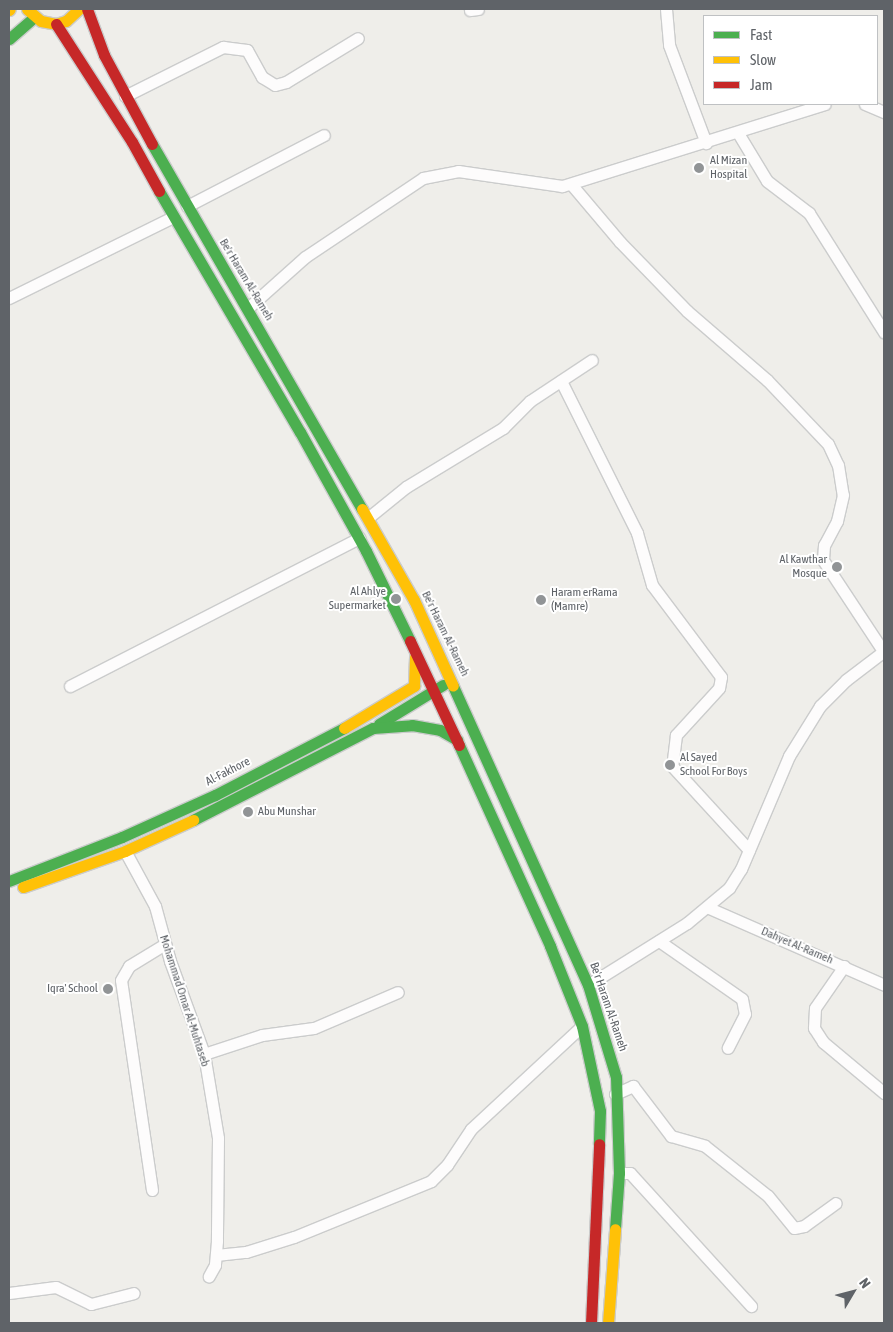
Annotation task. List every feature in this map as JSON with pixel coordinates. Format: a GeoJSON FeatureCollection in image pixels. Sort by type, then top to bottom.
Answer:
{"type":"FeatureCollection","features":[{"type":"Feature","properties":{"kind":"main road"},"geometry":{"type":"LineString","coordinates":[[56,24],[66,21],[79,9]]}},
{"type":"Feature","properties":{"kind":"main road","name":"Be'r Haram Al-Rameh"},"geometry":{"type":"LineString","coordinates":[[87,9],[104,55],[125,96],[186,206],[248,308],[369,517],[414,600],[452,680],[588,985],[610,1051],[616,1077],[615,1094],[619,1173],[608,1323]]}},
{"type":"Feature","properties":{"kind":"main road"},"geometry":{"type":"LineString","coordinates":[[9,39],[31,13],[56,24],[132,142],[173,217],[359,538],[435,690],[550,946],[582,1026],[600,1111],[591,1323]]}},
{"type":"Feature","properties":{"kind":"main road"},"geometry":{"type":"LineString","coordinates":[[414,648],[417,678],[414,686],[435,690]]}},
{"type":"Feature","properties":{"kind":"main road"},"geometry":{"type":"LineString","coordinates":[[9,892],[125,851],[220,808],[372,728],[452,680]]}},
{"type":"Feature","properties":{"kind":"main road","name":"Al-Fakhore"},"geometry":{"type":"LineString","coordinates":[[9,881],[122,837],[215,795],[367,716],[414,686]]}},
{"type":"Feature","properties":{"kind":"main road"},"geometry":{"type":"LineString","coordinates":[[372,728],[412,725],[440,730],[457,740]]}},
{"type":"Feature","properties":{"kind":"street"},"geometry":{"type":"LineString","coordinates":[[666,9],[669,45],[706,142]]}},
{"type":"Feature","properties":{"kind":"street"},"geometry":{"type":"LineString","coordinates":[[125,96],[223,47],[248,50],[262,78],[275,85],[286,82],[358,38]]}},
{"type":"Feature","properties":{"kind":"street"},"geometry":{"type":"LineString","coordinates":[[248,308],[305,257],[423,178],[458,172],[545,186],[571,184],[822,105]]}},
{"type":"Feature","properties":{"kind":"street"},"geometry":{"type":"LineString","coordinates":[[867,105],[884,112]]}},
{"type":"Feature","properties":{"kind":"street"},"geometry":{"type":"LineString","coordinates":[[738,133],[767,180],[809,213],[884,332]]}},
{"type":"Feature","properties":{"kind":"street"},"geometry":{"type":"LineString","coordinates":[[186,206],[324,135]]}},
{"type":"Feature","properties":{"kind":"street"},"geometry":{"type":"LineString","coordinates":[[571,184],[620,242],[687,311],[767,380],[828,444],[838,465],[842,495],[837,521],[822,549],[823,560],[884,651],[820,706],[789,756],[750,850],[729,888],[709,908],[588,985]]}},
{"type":"Feature","properties":{"kind":"street"},"geometry":{"type":"LineString","coordinates":[[9,298],[173,217]]}},
{"type":"Feature","properties":{"kind":"street"},"geometry":{"type":"LineString","coordinates":[[369,517],[406,487],[503,428],[524,406],[592,360]]}},
{"type":"Feature","properties":{"kind":"street"},"geometry":{"type":"LineString","coordinates":[[561,381],[637,533],[652,585],[721,677],[719,688],[676,735],[671,757],[674,770],[750,850]]}},
{"type":"Feature","properties":{"kind":"street"},"geometry":{"type":"LineString","coordinates":[[70,686],[359,538]]}},
{"type":"Feature","properties":{"kind":"street","name":"Mohammad Omar Al-Muhtaseb"},"geometry":{"type":"LineString","coordinates":[[125,851],[155,906],[165,944],[204,1054],[218,1138],[216,1255],[209,1276]]}},
{"type":"Feature","properties":{"kind":"street","name":"Dahyet Al-Rameh"},"geometry":{"type":"LineString","coordinates":[[709,908],[884,985]]}},
{"type":"Feature","properties":{"kind":"street"},"geometry":{"type":"LineString","coordinates":[[659,941],[742,1000],[745,1014],[728,1048]]}},
{"type":"Feature","properties":{"kind":"street"},"geometry":{"type":"LineString","coordinates":[[152,1190],[121,980],[126,969],[165,944]]}},
{"type":"Feature","properties":{"kind":"street"},"geometry":{"type":"LineString","coordinates":[[844,966],[815,1008],[814,1028],[822,1041],[884,1093]]}},
{"type":"Feature","properties":{"kind":"street"},"geometry":{"type":"LineString","coordinates":[[204,1054],[262,1035],[314,1028],[398,992]]}},
{"type":"Feature","properties":{"kind":"street"},"geometry":{"type":"LineString","coordinates":[[216,1255],[246,1252],[294,1237],[431,1181],[447,1165],[471,1130],[582,1026]]}},
{"type":"Feature","properties":{"kind":"street"},"geometry":{"type":"LineString","coordinates":[[615,1094],[633,1086],[671,1136],[705,1146],[768,1196],[794,1228],[804,1226],[836,1203]]}},
{"type":"Feature","properties":{"kind":"street"},"geometry":{"type":"LineString","coordinates":[[619,1173],[630,1173],[751,1306]]}},
{"type":"Feature","properties":{"kind":"street"},"geometry":{"type":"LineString","coordinates":[[9,1293],[56,1287],[91,1304],[134,1293]]}},
{"type":"Feature","properties":{"kind":"traffic: fast"},"geometry":{"type":"LineString","coordinates":[[9,39],[34,17]]}},
{"type":"Feature","properties":{"kind":"traffic: fast"},"geometry":{"type":"LineString","coordinates":[[152,144],[362,509]]}},
{"type":"Feature","properties":{"kind":"traffic: fast"},"geometry":{"type":"LineString","coordinates":[[159,191],[300,432],[366,551],[410,641]]}},
{"type":"Feature","properties":{"kind":"traffic: fast"},"geometry":{"type":"LineString","coordinates":[[379,724],[443,685]]}},
{"type":"Feature","properties":{"kind":"traffic: fast"},"geometry":{"type":"LineString","coordinates":[[453,686],[588,985],[616,1077],[619,1173],[615,1229]]}},
{"type":"Feature","properties":{"kind":"traffic: fast"},"geometry":{"type":"LineString","coordinates":[[193,820],[373,728],[412,725],[440,730],[457,740]]}},
{"type":"Feature","properties":{"kind":"traffic: fast"},"geometry":{"type":"LineString","coordinates":[[9,881],[122,837],[215,795],[344,728]]}},
{"type":"Feature","properties":{"kind":"traffic: fast"},"geometry":{"type":"LineString","coordinates":[[459,745],[550,946],[582,1026],[600,1111],[599,1144]]}},
{"type":"Feature","properties":{"kind":"traffic: slow"},"geometry":{"type":"LineString","coordinates":[[27,9],[41,21],[56,24],[66,21],[79,9]]}},
{"type":"Feature","properties":{"kind":"traffic: slow"},"geometry":{"type":"LineString","coordinates":[[362,509],[414,600],[453,686]]}},
{"type":"Feature","properties":{"kind":"traffic: slow"},"geometry":{"type":"LineString","coordinates":[[344,728],[414,686],[415,657]]}},
{"type":"Feature","properties":{"kind":"traffic: slow"},"geometry":{"type":"LineString","coordinates":[[23,887],[125,851],[193,820]]}},
{"type":"Feature","properties":{"kind":"traffic: slow"},"geometry":{"type":"LineString","coordinates":[[608,1323],[615,1229]]}},
{"type":"Feature","properties":{"kind":"traffic: jam"},"geometry":{"type":"LineString","coordinates":[[87,9],[104,55],[152,144]]}},
{"type":"Feature","properties":{"kind":"traffic: jam"},"geometry":{"type":"LineString","coordinates":[[56,24],[132,142],[159,191]]}},
{"type":"Feature","properties":{"kind":"traffic: jam"},"geometry":{"type":"LineString","coordinates":[[410,641],[459,745]]}},
{"type":"Feature","properties":{"kind":"traffic: jam"},"geometry":{"type":"LineString","coordinates":[[591,1323],[599,1144]]}},
{"type":"Feature","properties":{"kind":"place","name":"Al Mizan Hospital"},"geometry":{"type":"Point","coordinates":[699,168]}},
{"type":"Feature","properties":{"kind":"place","name":"Al Kawthar Mosque"},"geometry":{"type":"Point","coordinates":[837,567]}},
{"type":"Feature","properties":{"kind":"place","name":"Al Ahlye Supermarket"},"geometry":{"type":"Point","coordinates":[396,599]}},
{"type":"Feature","properties":{"kind":"place","name":"Haram erRama (Mamre)"},"geometry":{"type":"Point","coordinates":[541,600]}},
{"type":"Feature","properties":{"kind":"place","name":"Al Sayed School For Boys"},"geometry":{"type":"Point","coordinates":[670,765]}},
{"type":"Feature","properties":{"kind":"place","name":"Abu Munshar"},"geometry":{"type":"Point","coordinates":[248,812]}},
{"type":"Feature","properties":{"kind":"place","name":"Iqra' School"},"geometry":{"type":"Point","coordinates":[108,989]}}]}
